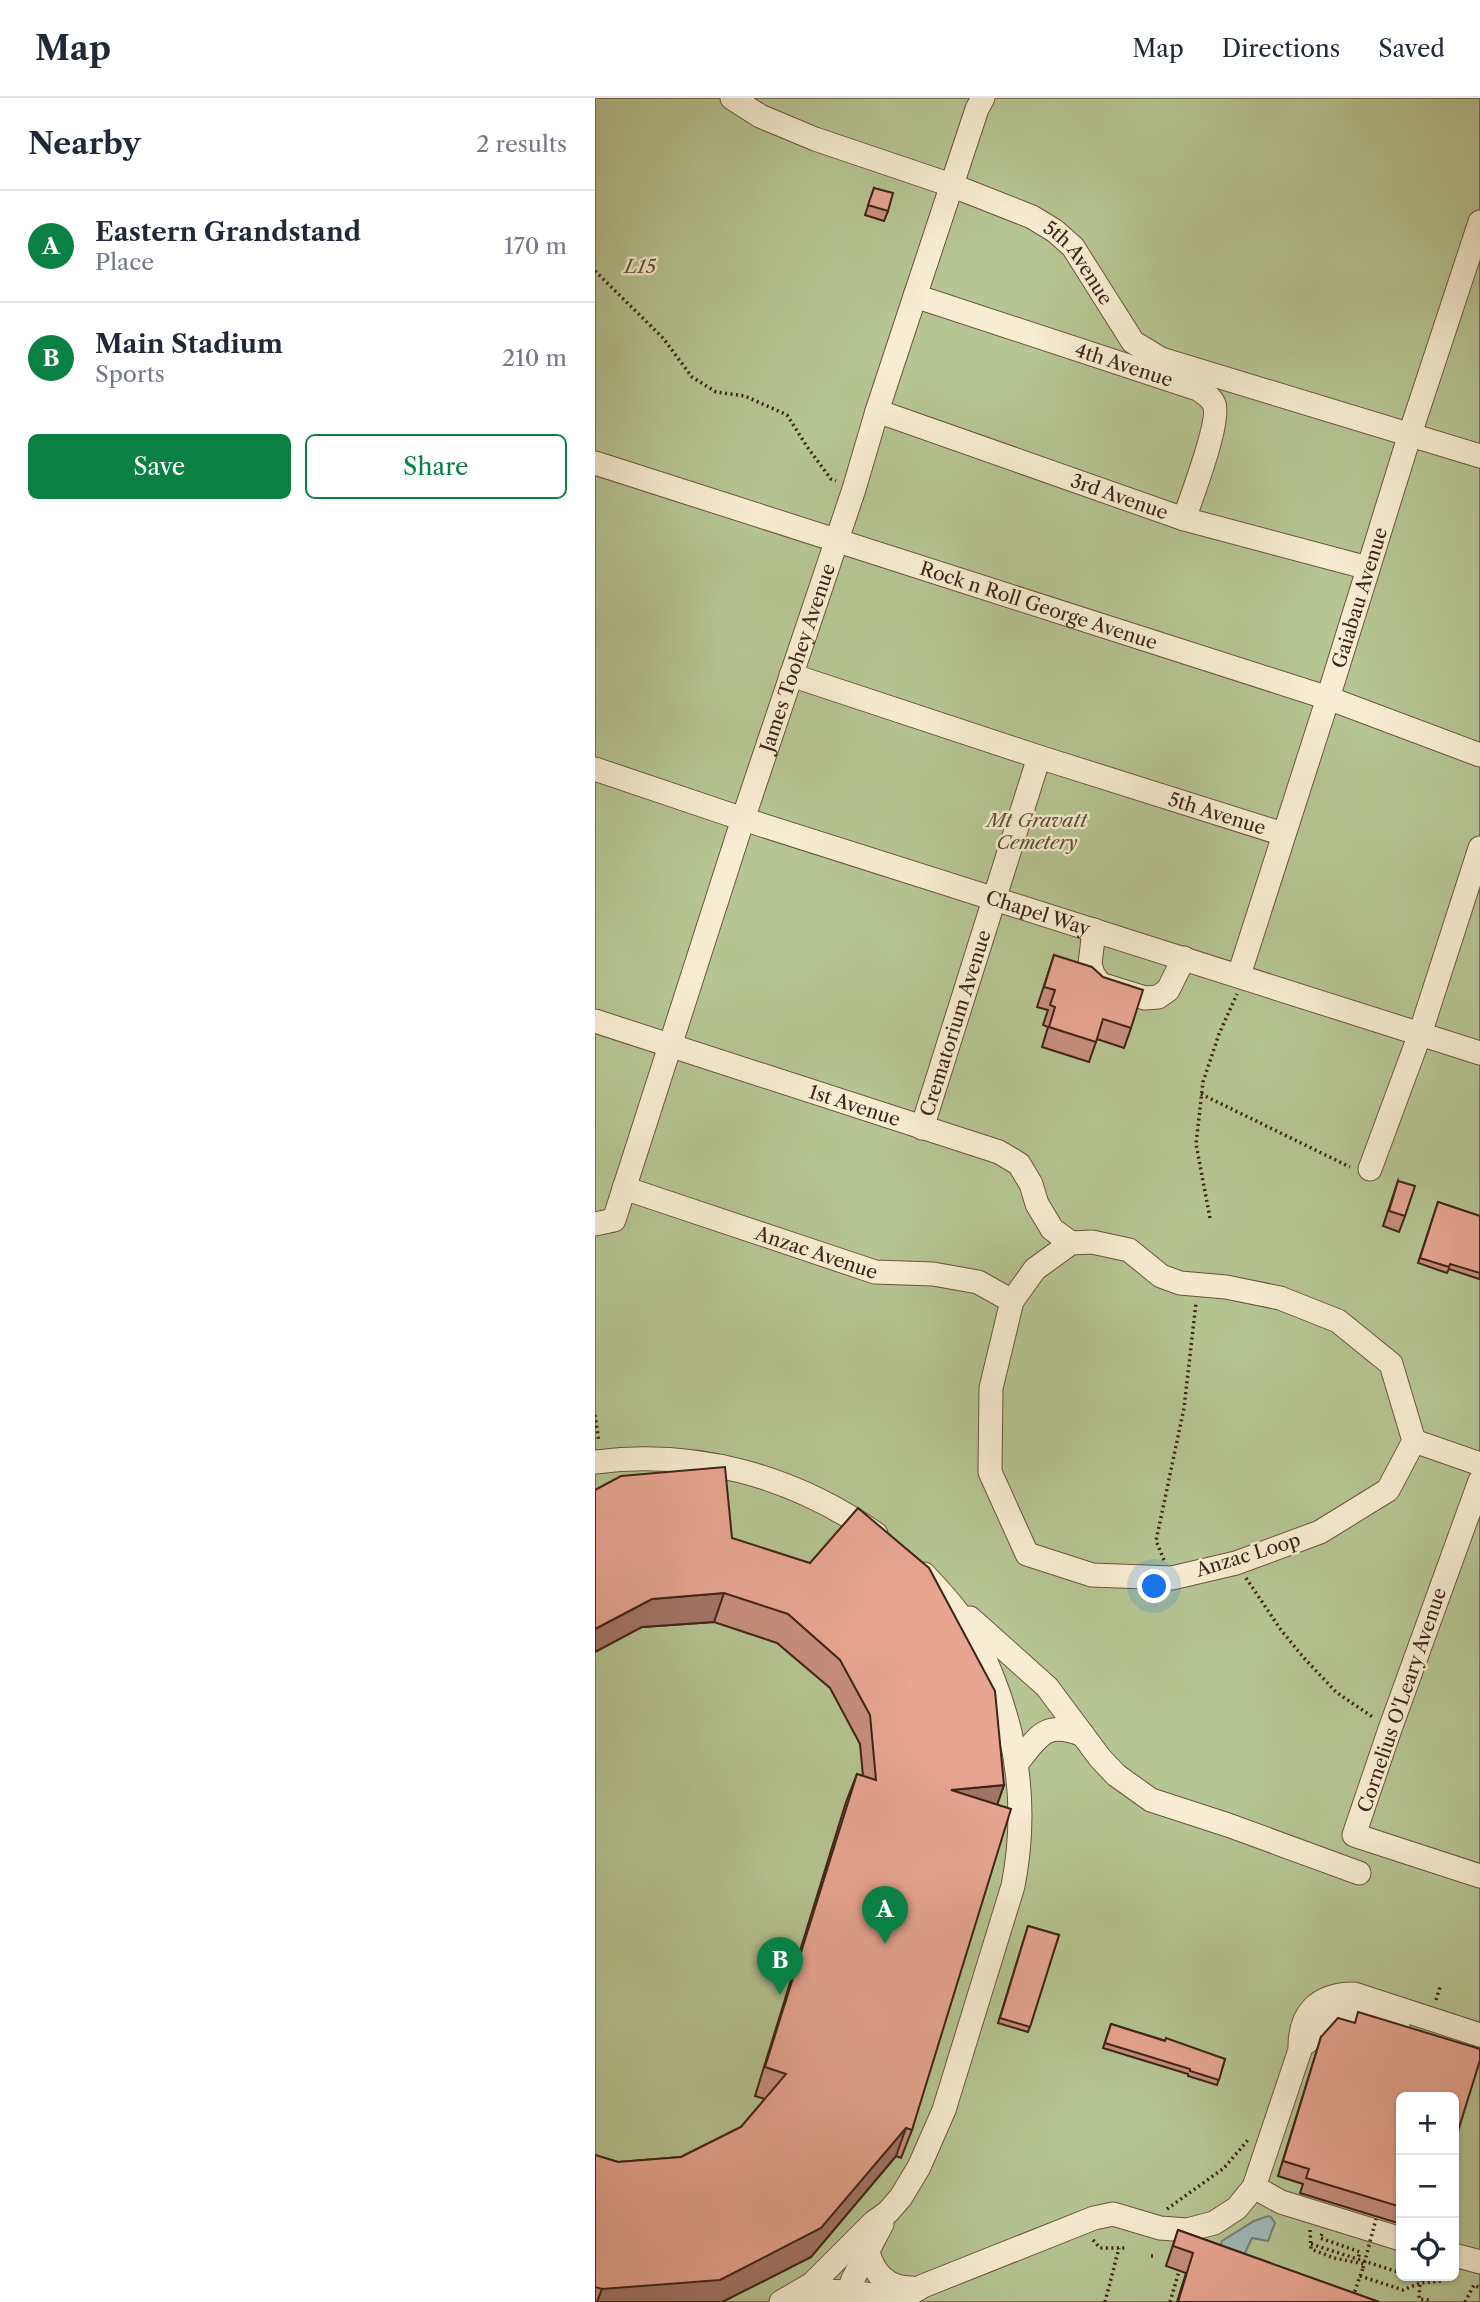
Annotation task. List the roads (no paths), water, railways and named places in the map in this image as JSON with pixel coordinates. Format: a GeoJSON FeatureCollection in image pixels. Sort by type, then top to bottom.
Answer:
{"type":"FeatureCollection","features":[{"type":"Feature","properties":{"kind":"street","name":"5th Avenue"},"geometry":{"type":"LineString","coordinates":[[732,98],[760,116],[815,139],[951,185],[1032,217],[1055,231],[1073,247],[1133,342],[1161,359],[1410,434]]}},
{"type":"Feature","properties":{"kind":"street","name":"James Toohey Avenue"},"geometry":{"type":"LineString","coordinates":[[605,1222],[624,1188],[951,185],[983,98]]}},
{"type":"Feature","properties":{"kind":"street","name":"Gaiabau Avenue"},"geometry":{"type":"LineString","coordinates":[[1239,982],[1283,834],[1480,222]]}},
{"type":"Feature","properties":{"kind":"street","name":"4th Avenue"},"geometry":{"type":"LineString","coordinates":[[915,296],[1198,389],[1208,396],[1214,404],[1215,422],[1184,519]]}},
{"type":"Feature","properties":{"kind":"street","name":"3rd Avenue"},"geometry":{"type":"LineString","coordinates":[[877,411],[1184,519],[1368,568]]}},
{"type":"Feature","properties":{"kind":"street"},"geometry":{"type":"LineString","coordinates":[[1410,434],[1480,456]]}},
{"type":"Feature","properties":{"kind":"street","name":"Rock n Roll George Avenue"},"geometry":{"type":"LineString","coordinates":[[595,463],[1328,698],[1480,755]]}},
{"type":"Feature","properties":{"kind":"street","name":"5th Avenue"},"geometry":{"type":"LineString","coordinates":[[792,675],[1283,834]]}},
{"type":"Feature","properties":{"kind":"street","name":"Crematorium Avenue"},"geometry":{"type":"LineString","coordinates":[[922,1128],[1039,757]]}},
{"type":"Feature","properties":{"kind":"street","name":"Chapel Way"},"geometry":{"type":"LineString","coordinates":[[595,769],[743,819],[1184,958],[1239,982],[1480,1053]]}},
{"type":"Feature","properties":{"kind":"street"},"geometry":{"type":"LineString","coordinates":[[1370,1169],[1420,1034],[1480,848]]}},
{"type":"Feature","properties":{"kind":"street"},"geometry":{"type":"LineString","coordinates":[[1094,930],[1090,964],[1100,984],[1145,998],[1158,997],[1168,990],[1184,958]]}},
{"type":"Feature","properties":{"kind":"street","name":"1st Avenue"},"geometry":{"type":"LineString","coordinates":[[595,1021],[999,1152],[1019,1164],[1052,1229],[1071,1243]]}},
{"type":"Feature","properties":{"kind":"street","name":"Anzac Avenue"},"geometry":{"type":"LineString","coordinates":[[624,1188],[875,1272],[933,1275],[978,1282],[1012,1301]]}},
{"type":"Feature","properties":{"kind":"street"},"geometry":{"type":"LineString","coordinates":[[1071,1243],[1092,1242],[1129,1250],[1161,1276],[1180,1283],[1226,1287],[1280,1298],[1338,1321],[1391,1364],[1414,1441],[1480,1464]]}},
{"type":"Feature","properties":{"kind":"street","name":"Anzac Loop"},"geometry":{"type":"LineString","coordinates":[[1071,1243],[1035,1269],[1012,1301],[991,1388],[990,1472],[1027,1554],[1092,1575],[1172,1578],[1236,1563],[1320,1532],[1388,1490],[1414,1441]]}},
{"type":"Feature","properties":{"kind":"street"},"geometry":{"type":"LineString","coordinates":[[597,1462],[621,1458],[673,1458],[717,1464],[763,1477],[811,1496],[856,1520],[902,1552],[942,1593],[1047,1687],[1116,1775],[1151,1800],[1359,1873]]}},
{"type":"Feature","properties":{"kind":"street","name":"Cornelius O'Leary Avenue"},"geometry":{"type":"LineString","coordinates":[[1480,1481],[1390,1729],[1355,1835],[1480,1876]]}},
{"type":"Feature","properties":{"kind":"street"},"geometry":{"type":"LineString","coordinates":[[789,2297],[818,2279],[901,2197],[934,2136],[1013,1886],[1019,1857],[1021,1824],[1017,1763],[1004,1706],[977,1641],[942,1593]]}},
{"type":"Feature","properties":{"kind":"street"},"geometry":{"type":"LineString","coordinates":[[1017,1763],[1038,1736],[1049,1729],[1061,1728],[1083,1735]]}},
{"type":"Feature","properties":{"kind":"street"},"geometry":{"type":"LineString","coordinates":[[789,2297],[830,2290],[847,2297],[898,2301],[923,2286],[1106,2215],[1122,2216],[1160,2228],[1187,2230],[1214,2223],[1237,2208],[1254,2187],[1300,2050],[1300,2035],[1308,2014],[1325,1999],[1339,1994],[1354,1994],[1480,2051]]}},
{"type":"Feature","properties":{"kind":"street"},"geometry":{"type":"LineString","coordinates":[[1446,2037],[1480,2035]]}},
{"type":"Feature","properties":{"kind":"street"},"geometry":{"type":"LineString","coordinates":[[1254,2187],[1281,2202],[1396,2237]]}},
{"type":"Feature","properties":{"kind":"street"},"geometry":{"type":"LineString","coordinates":[[847,2297],[888,2212]]}},
{"type":"Feature","properties":{"kind":"street"},"geometry":{"type":"LineString","coordinates":[[868,2252],[877,2274],[887,2283],[898,2287],[923,2286]]}},
{"type":"Feature","properties":{"kind":"street"},"geometry":{"type":"LineString","coordinates":[[1459,2256],[1480,2262]]}},
{"type":"Feature","properties":{"kind":"water"},"geometry":{"type":"Polygon","coordinates":[[[1268,2216],[1275,2223],[1268,2241],[1252,2238],[1244,2255],[1220,2246],[1222,2241],[1254,2221],[1268,2216]]]}},
{"type":"Feature","properties":{"kind":"place","name":"Eastern Grandstand"},"geometry":{"type":"Point","coordinates":[885,1944]}},
{"type":"Feature","properties":{"kind":"place","name":"Main Stadium"},"geometry":{"type":"Point","coordinates":[780,1995]}},
{"type":"Feature","properties":{"kind":"park label","name":"L15"},"geometry":{"type":"Point","coordinates":[640,266]}},
{"type":"Feature","properties":{"kind":"park label","name":"Mt Gravatt Cemetery"},"geometry":{"type":"Point","coordinates":[1037,831]}}]}
